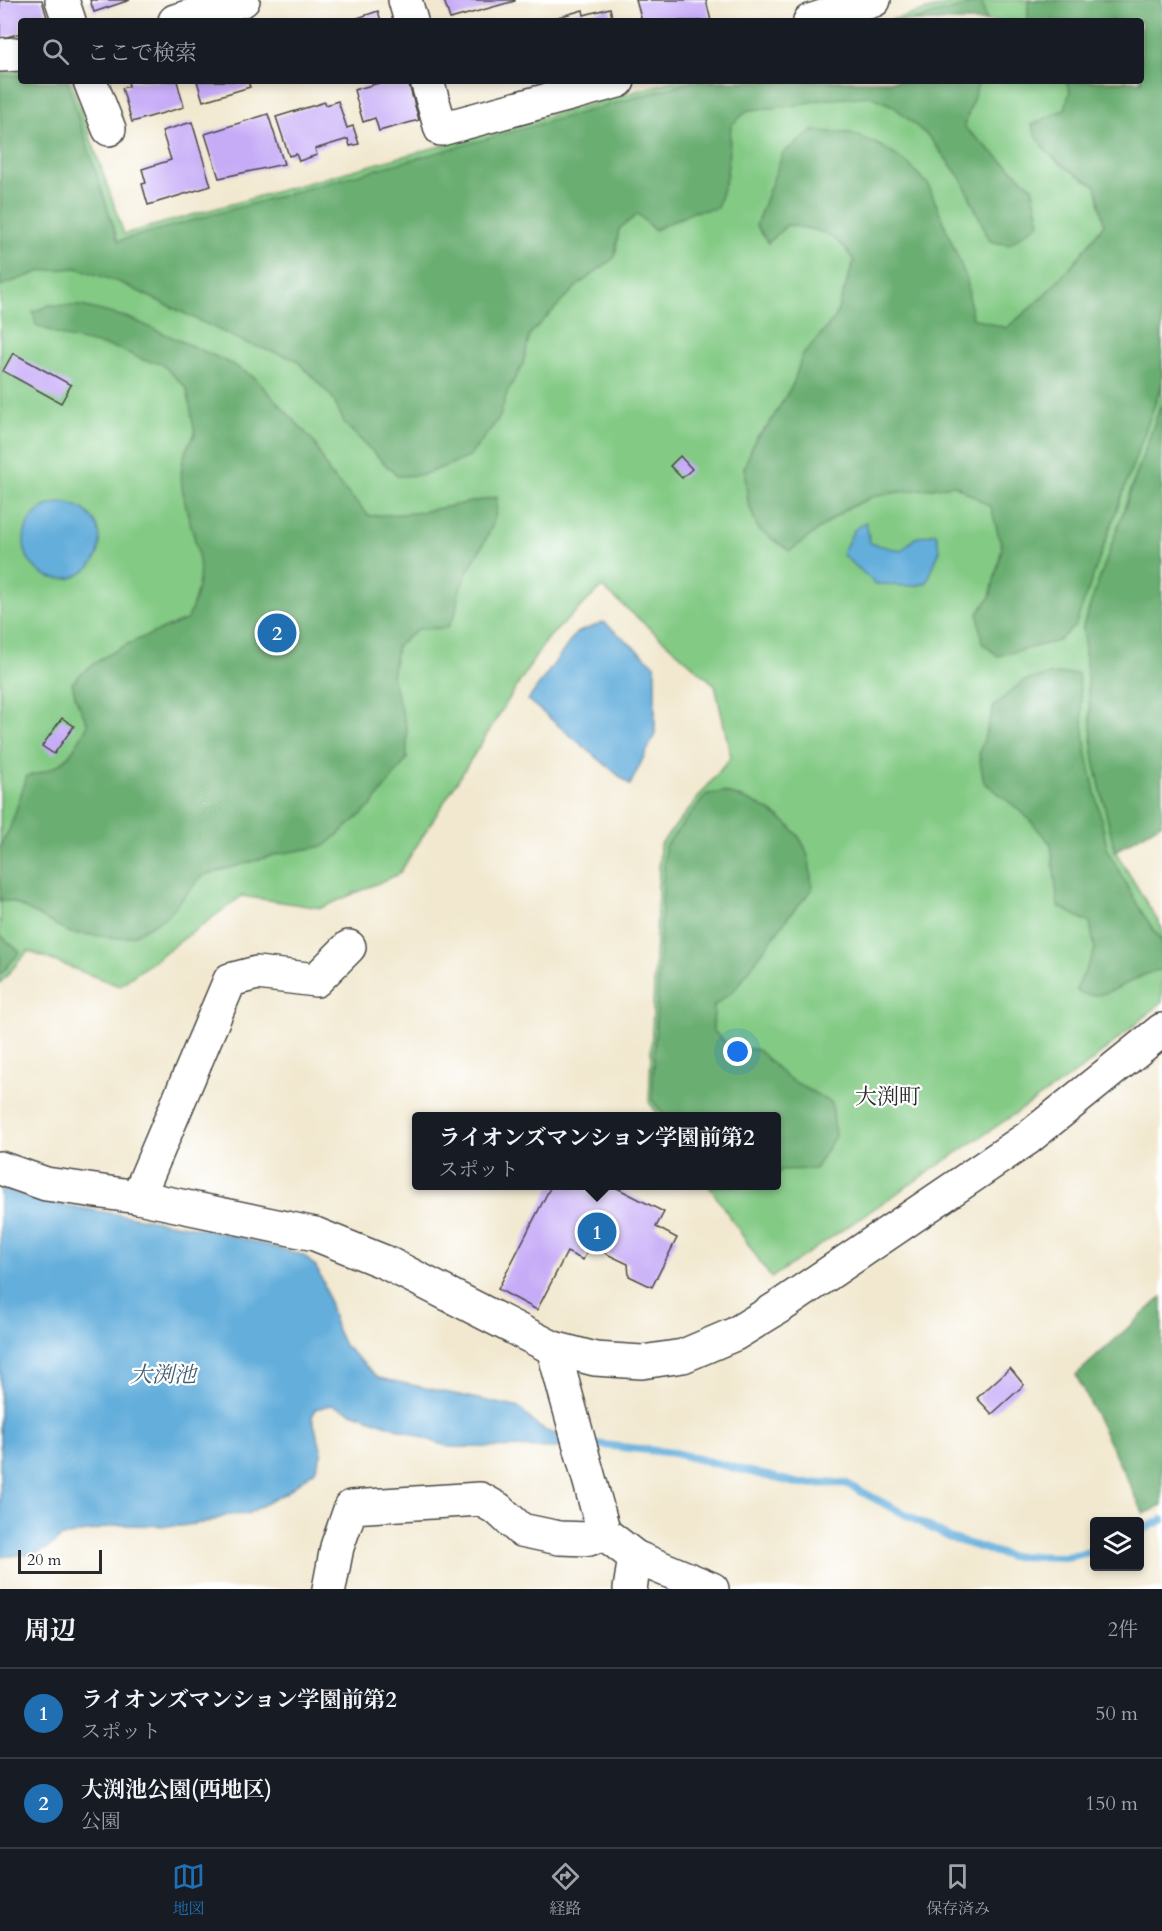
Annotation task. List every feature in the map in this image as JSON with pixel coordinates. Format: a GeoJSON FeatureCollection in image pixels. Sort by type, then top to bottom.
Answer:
{"type":"FeatureCollection","features":[{"type":"Feature","properties":{"kind":"street"},"geometry":{"type":"LineString","coordinates":[[62,0],[68,18]]}},
{"type":"Feature","properties":{"kind":"street"},"geometry":{"type":"LineString","coordinates":[[185,18],[243,0]]}},
{"type":"Feature","properties":{"kind":"street"},"geometry":{"type":"LineString","coordinates":[[405,0],[410,18]]}},
{"type":"Feature","properties":{"kind":"street"},"geometry":{"type":"LineString","coordinates":[[819,18],[874,0]]}},
{"type":"Feature","properties":{"kind":"street"},"geometry":{"type":"LineString","coordinates":[[0,55],[18,54]]}},
{"type":"Feature","properties":{"kind":"street"},"geometry":{"type":"LineString","coordinates":[[91,84],[109,129]]}},
{"type":"Feature","properties":{"kind":"street"},"geometry":{"type":"LineString","coordinates":[[428,84],[441,129],[607,84]]}},
{"type":"Feature","properties":{"kind":"street"},"geometry":{"type":"LineString","coordinates":[[138,1197],[230,980],[257,973],[316,980],[348,947]]}},
{"type":"Feature","properties":{"kind":"street"},"geometry":{"type":"LineString","coordinates":[[0,1168],[46,1184],[138,1197],[315,1234],[387,1263],[553,1348],[596,1359],[642,1362],[683,1356],[735,1334],[1028,1138],[1162,1030]]}},
{"type":"Feature","properties":{"kind":"street"},"geometry":{"type":"LineString","coordinates":[[553,1348],[585,1457],[604,1533],[635,1557],[712,1589]]}},
{"type":"Feature","properties":{"kind":"street"},"geometry":{"type":"LineString","coordinates":[[329,1589],[336,1547],[351,1507],[480,1499],[498,1509],[521,1530],[559,1538],[589,1539],[604,1533]]}},
{"type":"Feature","properties":{"kind":"street"},"geometry":{"type":"LineString","coordinates":[[630,1589],[635,1557]]}},
{"type":"Feature","properties":{"kind":"green space"},"geometry":{"type":"Polygon","coordinates":[[[964,0],[1162,0],[1162,402],[1083,626],[1094,760],[1115,851],[1162,928],[1162,1002],[1086,1066],[771,1278],[712,1190],[781,1190],[781,1112],[656,1112],[649,1102],[660,845],[731,757],[715,685],[602,587],[546,640],[399,874],[321,908],[242,896],[119,986],[28,951],[0,983],[0,73],[18,70],[18,84],[72,84],[124,234],[662,84],[1144,84],[1144,18],[899,18],[964,0]]]}},
{"type":"Feature","properties":{"kind":"green space"},"geometry":{"type":"Polygon","coordinates":[[[1028,0],[1162,0],[1162,384],[1075,626],[1058,641],[998,656],[982,643],[978,613],[990,597],[1002,548],[991,507],[955,485],[877,495],[846,509],[790,551],[758,529],[748,502],[744,467],[756,438],[768,426],[793,384],[802,356],[835,318],[854,261],[841,244],[817,231],[787,225],[768,243],[756,225],[783,153],[813,131],[852,133],[883,147],[907,163],[928,184],[967,280],[972,318],[1006,328],[1059,280],[1104,224],[1096,186],[1049,154],[1036,136],[1032,125],[1065,109],[1070,91],[1067,84],[1144,84],[1144,18],[1028,18],[1028,0]]]}},
{"type":"Feature","properties":{"kind":"green space"},"geometry":{"type":"Polygon","coordinates":[[[982,1],[985,18],[921,18],[982,1]]]}},
{"type":"Feature","properties":{"kind":"green space"},"geometry":{"type":"Polygon","coordinates":[[[18,75],[18,84],[68,84],[118,241],[684,84],[978,84],[964,127],[1032,187],[1040,223],[1008,245],[990,241],[962,180],[930,138],[893,106],[870,96],[749,110],[731,125],[727,175],[717,208],[693,212],[654,230],[638,214],[619,229],[615,257],[577,286],[530,334],[523,364],[507,393],[500,417],[469,457],[422,475],[397,476],[345,424],[332,397],[295,359],[246,343],[121,283],[77,268],[42,271],[0,286],[0,76],[18,75]]]}},
{"type":"Feature","properties":{"kind":"green space"},"geometry":{"type":"Polygon","coordinates":[[[50,305],[82,306],[129,318],[230,363],[254,377],[314,442],[330,474],[369,516],[415,513],[497,497],[493,523],[463,581],[455,614],[447,628],[418,629],[397,646],[392,677],[407,730],[407,759],[371,806],[325,846],[278,854],[202,876],[166,917],[133,936],[119,938],[71,933],[13,902],[0,900],[0,847],[10,828],[27,776],[50,769],[65,760],[88,725],[76,699],[72,683],[97,661],[111,653],[188,619],[197,590],[200,568],[184,496],[182,465],[186,450],[195,434],[187,389],[161,363],[146,361],[119,349],[66,337],[36,325],[33,312],[50,305]]]}},
{"type":"Feature","properties":{"kind":"green space"},"geometry":{"type":"Polygon","coordinates":[[[1162,402],[1162,823],[1115,851],[1094,760],[1083,626],[1162,402]]]}},
{"type":"Feature","properties":{"kind":"green space"},"geometry":{"type":"Polygon","coordinates":[[[1078,673],[1086,751],[1108,851],[1141,911],[1162,942],[1162,970],[1141,976],[1096,995],[1086,995],[1076,990],[1095,950],[1090,923],[1058,906],[1051,844],[1023,813],[984,782],[979,755],[994,706],[1023,681],[1049,675],[1078,673]]]}},
{"type":"Feature","properties":{"kind":"green space"},"geometry":{"type":"Polygon","coordinates":[[[724,792],[749,801],[773,814],[794,831],[802,841],[807,853],[812,890],[788,917],[736,988],[714,1006],[713,1030],[729,1046],[758,1050],[786,1077],[832,1103],[835,1136],[815,1169],[781,1170],[781,1112],[662,1112],[652,1100],[665,846],[707,794],[724,792]]]}},
{"type":"Feature","properties":{"kind":"green space"},"geometry":{"type":"Polygon","coordinates":[[[0,935],[20,952],[0,975],[0,935]]]}},
{"type":"Feature","properties":{"kind":"green space"},"geometry":{"type":"Polygon","coordinates":[[[1162,1297],[1162,1506],[1144,1514],[1076,1375],[1162,1297]]]}},
{"type":"Feature","properties":{"kind":"water"},"geometry":{"type":"Polygon","coordinates":[[[55,503],[69,503],[83,509],[94,520],[100,534],[97,556],[89,568],[69,579],[55,579],[41,573],[30,562],[24,548],[24,534],[30,520],[41,509],[55,503]]]}},
{"type":"Feature","properties":{"kind":"water"},"geometry":{"type":"Polygon","coordinates":[[[866,522],[870,543],[901,551],[915,538],[936,533],[940,550],[927,582],[909,586],[876,584],[842,554],[854,530],[866,522]]]}},
{"type":"Feature","properties":{"kind":"water"},"geometry":{"type":"Polygon","coordinates":[[[604,622],[655,665],[655,734],[630,785],[528,700],[576,633],[604,622]]]}},
{"type":"Feature","properties":{"kind":"water","name":"大渕池"},"geometry":{"type":"Polygon","coordinates":[[[0,1189],[57,1204],[210,1230],[303,1255],[316,1267],[324,1284],[337,1330],[344,1345],[379,1378],[520,1408],[539,1426],[549,1432],[565,1436],[566,1448],[449,1447],[332,1405],[315,1409],[312,1417],[322,1452],[315,1470],[287,1492],[247,1514],[228,1515],[208,1522],[181,1526],[118,1525],[62,1537],[48,1548],[34,1554],[0,1557],[0,1189]]]}},
{"type":"Feature","properties":{"kind":"building"},"geometry":{"type":"Polygon","coordinates":[[[0,0],[42,0],[47,18],[18,18],[18,34],[0,39],[0,0]]]}},
{"type":"Feature","properties":{"kind":"building"},"geometry":{"type":"Polygon","coordinates":[[[90,0],[130,0],[94,12],[90,0]]]}},
{"type":"Feature","properties":{"kind":"building"},"geometry":{"type":"Polygon","coordinates":[[[444,0],[515,0],[454,18],[450,18],[444,0]]]}},
{"type":"Feature","properties":{"kind":"building"},"geometry":{"type":"Polygon","coordinates":[[[636,0],[706,0],[710,18],[641,18],[636,0]]]}},
{"type":"Feature","properties":{"kind":"building"},"geometry":{"type":"Polygon","coordinates":[[[610,8],[612,18],[555,18],[583,10],[584,15],[610,8]]]}},
{"type":"Feature","properties":{"kind":"building"},"geometry":{"type":"Polygon","coordinates":[[[378,11],[380,18],[358,18],[378,11]]]}},
{"type":"Feature","properties":{"kind":"building"},"geometry":{"type":"Polygon","coordinates":[[[129,84],[178,84],[184,107],[132,122],[122,88],[129,86],[129,84]]]}},
{"type":"Feature","properties":{"kind":"building"},"geometry":{"type":"Polygon","coordinates":[[[198,84],[249,84],[250,87],[203,101],[198,84]]]}},
{"type":"Feature","properties":{"kind":"building"},"geometry":{"type":"Polygon","coordinates":[[[375,84],[409,84],[419,120],[379,131],[375,118],[363,122],[354,90],[375,84]]]}},
{"type":"Feature","properties":{"kind":"building"},"geometry":{"type":"Polygon","coordinates":[[[338,101],[347,128],[353,126],[359,144],[350,146],[348,139],[315,149],[317,155],[299,161],[296,154],[289,156],[276,117],[325,102],[326,105],[338,101]]]}},
{"type":"Feature","properties":{"kind":"building"},"geometry":{"type":"Polygon","coordinates":[[[268,114],[284,164],[219,178],[205,134],[268,114]]]}},
{"type":"Feature","properties":{"kind":"building"},"geometry":{"type":"Polygon","coordinates":[[[192,122],[211,186],[148,205],[142,184],[146,183],[142,169],[171,160],[162,131],[192,122]]]}},
{"type":"Feature","properties":{"kind":"building"},"geometry":{"type":"Polygon","coordinates":[[[13,353],[71,385],[61,403],[3,371],[13,353]]]}},
{"type":"Feature","properties":{"kind":"building"},"geometry":{"type":"Polygon","coordinates":[[[680,456],[692,469],[682,478],[670,466],[680,456]]]}},
{"type":"Feature","properties":{"kind":"building"},"geometry":{"type":"Polygon","coordinates":[[[62,718],[74,726],[54,754],[42,746],[62,718]]]}},
{"type":"Feature","properties":{"kind":"building"},"geometry":{"type":"Polygon","coordinates":[[[549,1190],[621,1190],[664,1212],[656,1227],[677,1238],[652,1287],[629,1276],[628,1264],[590,1246],[583,1260],[567,1252],[537,1310],[498,1289],[549,1190]]]}},
{"type":"Feature","properties":{"kind":"building"},"geometry":{"type":"Polygon","coordinates":[[[1010,1368],[1024,1385],[992,1414],[977,1398],[1010,1368]]]}},
{"type":"Feature","properties":{"kind":"waterway"},"geometry":{"type":"LineString","coordinates":[[586,1443],[674,1453],[800,1484],[845,1483],[950,1538],[1008,1556],[1066,1557],[1090,1552]]}},
{"type":"Feature","properties":{"kind":"waterway"},"geometry":{"type":"LineString","coordinates":[[1144,1529],[1162,1520]]}},
{"type":"Feature","properties":{"kind":"place","name":"大渕池公園(西地区)"},"geometry":{"type":"Point","coordinates":[277,633]}},
{"type":"Feature","properties":{"kind":"place","name":"ライオンズマンション学園前第2"},"geometry":{"type":"Point","coordinates":[597,1232]}},
{"type":"Feature","properties":{"kind":"district","name":"大渕町"},"geometry":{"type":"Point","coordinates":[888,1096]}}]}
